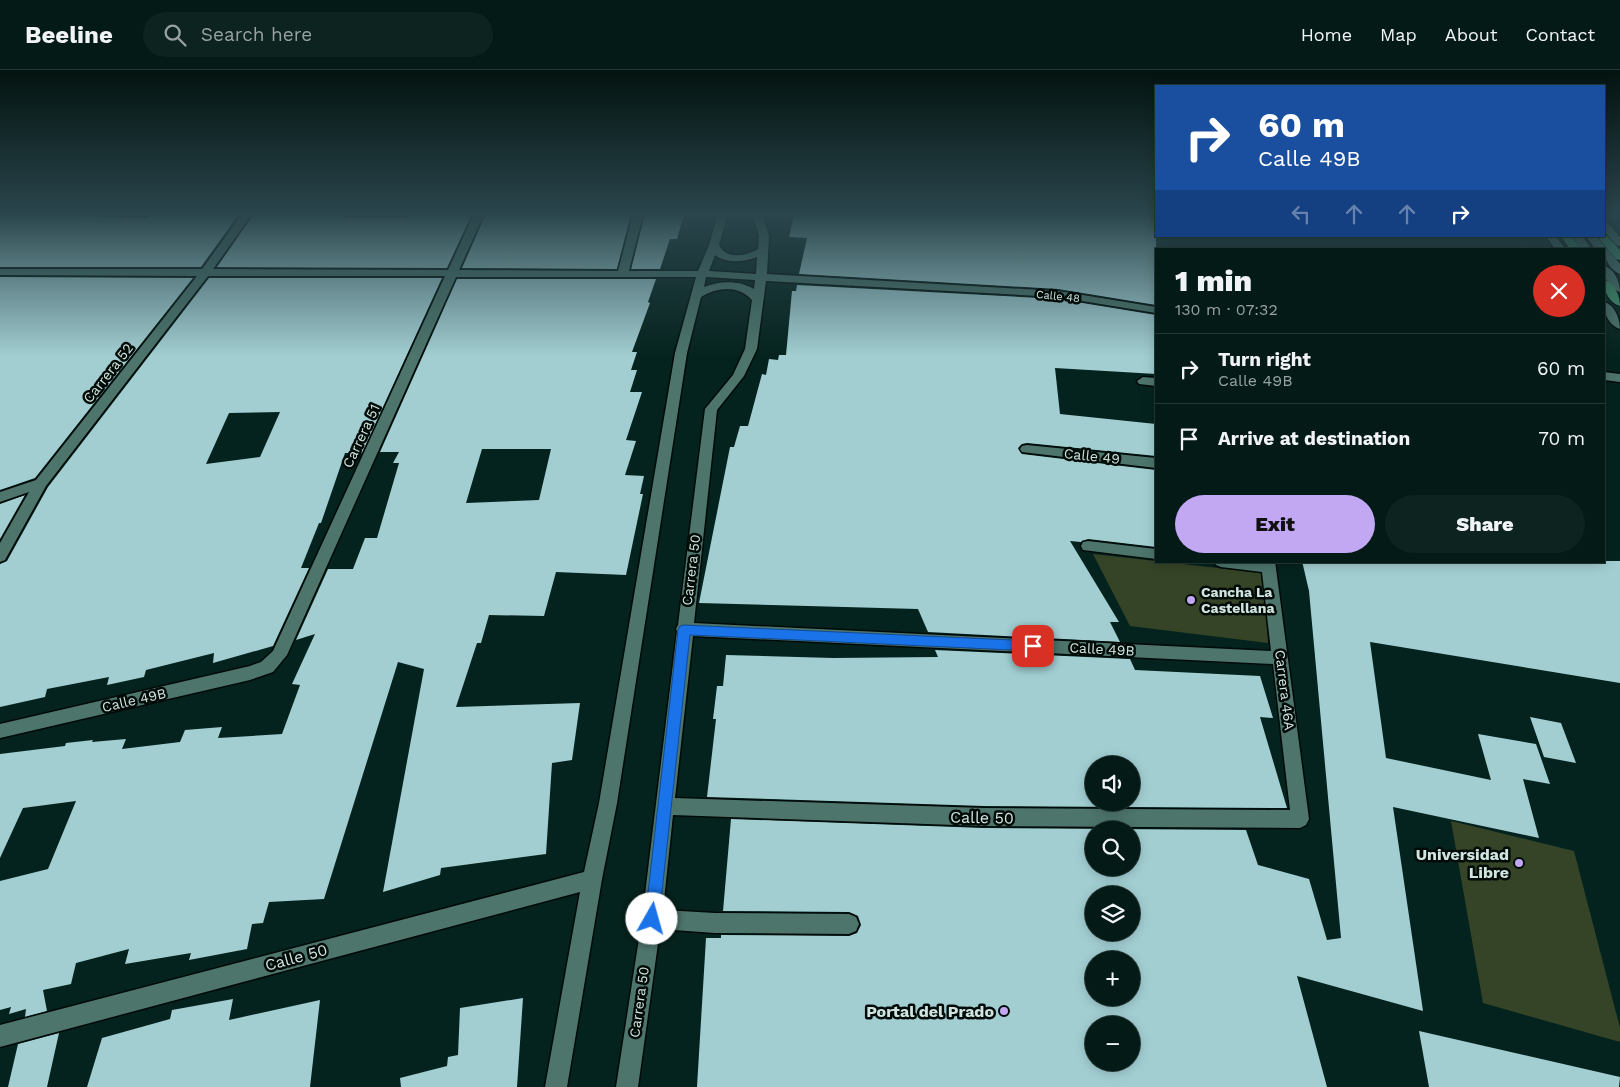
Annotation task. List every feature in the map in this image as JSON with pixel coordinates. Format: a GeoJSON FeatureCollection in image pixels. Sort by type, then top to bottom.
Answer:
{"type":"FeatureCollection","features":[{"type":"Feature","properties":{"kind":"main road"},"geometry":{"type":"LineString","coordinates":[[1605,284],[1620,303]]}},
{"type":"Feature","properties":{"kind":"street","name":"Carrera 52"},"geometry":{"type":"LineString","coordinates":[[0,556],[41,483],[213,261]]}},
{"type":"Feature","properties":{"kind":"street","name":"Carrera 51"},"geometry":{"type":"LineString","coordinates":[[267,667],[279,655],[459,261]]}},
{"type":"Feature","properties":{"kind":"street"},"geometry":{"type":"LineString","coordinates":[[623,274],[626,261]]}},
{"type":"Feature","properties":{"kind":"street"},"geometry":{"type":"LineString","coordinates":[[556,1087],[592,879],[608,803],[681,353],[702,274],[707,261]]}},
{"type":"Feature","properties":{"kind":"street","name":"Carrera 50"},"geometry":{"type":"LineString","coordinates":[[627,1087],[652,919],[711,408],[738,376],[751,349],[762,261]]}},
{"type":"Feature","properties":{"kind":"street"},"geometry":{"type":"LineString","coordinates":[[1605,270],[1620,289]]}},
{"type":"Feature","properties":{"kind":"street","name":"Calle 48"},"geometry":{"type":"LineString","coordinates":[[0,272],[702,274],[1058,294],[1155,310]]}},
{"type":"Feature","properties":{"kind":"street"},"geometry":{"type":"LineString","coordinates":[[696,296],[711,288],[730,286],[748,290],[758,299]]}},
{"type":"Feature","properties":{"kind":"street"},"geometry":{"type":"LineString","coordinates":[[1605,306],[1620,326]]}},
{"type":"Feature","properties":{"kind":"street"},"geometry":{"type":"LineString","coordinates":[[1605,376],[1620,378]]}},
{"type":"Feature","properties":{"kind":"street"},"geometry":{"type":"LineString","coordinates":[[1143,380],[1155,382]]}},
{"type":"Feature","properties":{"kind":"street","name":"Calle 49"},"geometry":{"type":"LineString","coordinates":[[1027,449],[1155,463]]}},
{"type":"Feature","properties":{"kind":"street"},"geometry":{"type":"LineString","coordinates":[[0,497],[41,483]]}},
{"type":"Feature","properties":{"kind":"street"},"geometry":{"type":"LineString","coordinates":[[1088,546],[1155,554]]}},
{"type":"Feature","properties":{"kind":"street"},"geometry":{"type":"LineString","coordinates":[[1253,563],[1268,564]]}},
{"type":"Feature","properties":{"kind":"street","name":"Carrera 46A"},"geometry":{"type":"LineString","coordinates":[[1268,564],[1300,819]]}},
{"type":"Feature","properties":{"kind":"street","name":"Calle 49B"},"geometry":{"type":"LineString","coordinates":[[684,630],[1281,658]]}},
{"type":"Feature","properties":{"kind":"street","name":"Calle 49B"},"geometry":{"type":"LineString","coordinates":[[0,731],[250,673],[267,667]]}},
{"type":"Feature","properties":{"kind":"street","name":"Calle 50"},"geometry":{"type":"LineString","coordinates":[[665,806],[984,817],[1300,819]]}},
{"type":"Feature","properties":{"kind":"street","name":"Calle 50"},"geometry":{"type":"LineString","coordinates":[[0,1036],[592,879]]}},
{"type":"Feature","properties":{"kind":"street"},"geometry":{"type":"LineString","coordinates":[[652,919],[715,923],[849,924]]}},
{"type":"Feature","properties":{"kind":"green space","name":"Cancha La Castellana"},"geometry":{"type":"Polygon","coordinates":[[[1093,554],[1155,561],[1155,563],[1174,563],[1263,573],[1268,643],[1130,626],[1093,554]]]}},
{"type":"Feature","properties":{"kind":"green space"},"geometry":{"type":"Polygon","coordinates":[[[1451,821],[1574,851],[1620,1028],[1620,1042],[1483,1003],[1451,821]]]}},
{"type":"Feature","properties":{"kind":"building"},"geometry":{"type":"Polygon","coordinates":[[[0,261],[205,261],[201,267],[0,267],[0,261]]]}},
{"type":"Feature","properties":{"kind":"building"},"geometry":{"type":"Polygon","coordinates":[[[221,261],[450,261],[447,268],[217,267],[221,261]]]}},
{"type":"Feature","properties":{"kind":"building"},"geometry":{"type":"Polygon","coordinates":[[[465,261],[619,261],[617,269],[462,268],[465,261]]]}},
{"type":"Feature","properties":{"kind":"building"},"geometry":{"type":"Polygon","coordinates":[[[633,261],[663,261],[660,269],[631,269],[633,261]]]}},
{"type":"Feature","properties":{"kind":"building"},"geometry":{"type":"Polygon","coordinates":[[[802,261],[1155,261],[1155,305],[1058,289],[799,274],[802,261]]]}},
{"type":"Feature","properties":{"kind":"building"},"geometry":{"type":"Polygon","coordinates":[[[0,277],[193,278],[35,478],[0,490],[0,277]]]}},
{"type":"Feature","properties":{"kind":"building"},"geometry":{"type":"Polygon","coordinates":[[[209,278],[442,278],[362,453],[345,453],[321,523],[319,523],[301,568],[309,568],[273,646],[213,663],[214,653],[146,670],[144,677],[107,685],[109,677],[47,689],[45,697],[0,707],[0,564],[7,561],[48,487],[209,278]],[[280,412],[229,413],[206,464],[260,457],[280,412]]]}},
{"type":"Feature","properties":{"kind":"building"},"geometry":{"type":"Polygon","coordinates":[[[457,279],[656,279],[648,302],[650,303],[632,352],[637,352],[631,370],[637,370],[630,392],[642,392],[626,440],[636,441],[625,475],[644,476],[640,494],[643,494],[626,575],[556,572],[544,616],[489,615],[481,643],[477,643],[456,707],[580,703],[572,760],[552,763],[546,854],[441,868],[440,875],[383,892],[424,669],[398,662],[324,899],[269,902],[263,923],[252,924],[247,949],[189,960],[191,953],[125,964],[129,949],[76,963],[71,984],[43,990],[47,1011],[25,1017],[26,1009],[9,1014],[11,1007],[0,1010],[0,881],[48,869],[76,801],[23,808],[0,858],[0,754],[65,746],[66,743],[93,740],[92,742],[126,739],[122,749],[180,742],[185,730],[222,727],[218,738],[282,734],[300,685],[292,684],[315,634],[296,640],[328,569],[353,569],[365,538],[377,538],[399,463],[393,463],[399,452],[380,452],[457,279]],[[482,449],[466,503],[539,500],[551,449],[482,449]]]}},
{"type":"Feature","properties":{"kind":"building"},"geometry":{"type":"Polygon","coordinates":[[[797,285],[1058,299],[1155,315],[1155,374],[1055,368],[1060,414],[1155,424],[1155,456],[1027,443],[1022,444],[1018,448],[1022,454],[1155,470],[1155,547],[1088,539],[1081,542],[1070,541],[1119,622],[1110,622],[1120,642],[928,632],[918,609],[699,603],[730,447],[734,447],[740,426],[748,426],[762,374],[766,375],[769,359],[778,360],[779,355],[786,355],[792,291],[796,291],[797,285]]]}},
{"type":"Feature","properties":{"kind":"building"},"geometry":{"type":"Polygon","coordinates":[[[25,495],[0,539],[0,504],[25,495]]]}},
{"type":"Feature","properties":{"kind":"building"},"geometry":{"type":"Polygon","coordinates":[[[1605,561],[1620,561],[1620,683],[1370,642],[1386,758],[1491,780],[1478,734],[1536,744],[1550,784],[1523,779],[1539,838],[1393,807],[1423,1011],[1297,976],[1327,1087],[697,1087],[706,938],[721,938],[721,935],[849,936],[857,933],[861,925],[858,916],[849,912],[723,911],[731,819],[984,828],[1085,829],[1085,876],[1140,876],[1140,829],[1246,830],[1258,865],[1309,879],[1327,940],[1341,938],[1309,591],[1302,563],[1605,563],[1605,561]]]}},
{"type":"Feature","properties":{"kind":"building"},"geometry":{"type":"Polygon","coordinates":[[[935,650],[1130,659],[1135,670],[1260,676],[1273,718],[1260,717],[1287,808],[1140,807],[1140,756],[1085,756],[1085,807],[984,806],[707,797],[716,719],[713,719],[717,686],[723,686],[726,655],[833,658],[938,657],[935,650]]]}},
{"type":"Feature","properties":{"kind":"building"},"geometry":{"type":"Polygon","coordinates":[[[1530,717],[1561,723],[1576,763],[1544,757],[1530,717]]]}},
{"type":"Feature","properties":{"kind":"building"},"geometry":{"type":"Polygon","coordinates":[[[523,998],[517,1087],[401,1087],[400,1078],[447,1066],[448,1057],[458,1055],[460,1008],[523,998]]]}},
{"type":"Feature","properties":{"kind":"building"},"geometry":{"type":"Polygon","coordinates":[[[233,999],[229,1020],[320,1000],[310,1087],[87,1087],[102,1038],[170,1019],[172,1010],[233,999]]]}},
{"type":"Feature","properties":{"kind":"building"},"geometry":{"type":"Polygon","coordinates":[[[1419,1031],[1620,1077],[1619,1087],[1429,1087],[1419,1031]]]}},
{"type":"Feature","properties":{"kind":"building"},"geometry":{"type":"Polygon","coordinates":[[[59,1033],[47,1087],[8,1087],[18,1044],[59,1033]]]}},
{"type":"Feature","properties":{"kind":"place","name":"Cancha La Castellana"},"geometry":{"type":"Point","coordinates":[1191,600]}},
{"type":"Feature","properties":{"kind":"place","name":"Universidad Libre"},"geometry":{"type":"Point","coordinates":[1519,863]}},
{"type":"Feature","properties":{"kind":"place","name":"Portal del Prado"},"geometry":{"type":"Point","coordinates":[1004,1011]}},
{"type":"Feature","properties":{"kind":"route"},"geometry":{"type":"LineString","coordinates":[[652,919],[684,630],[1033,646]]}}]}
